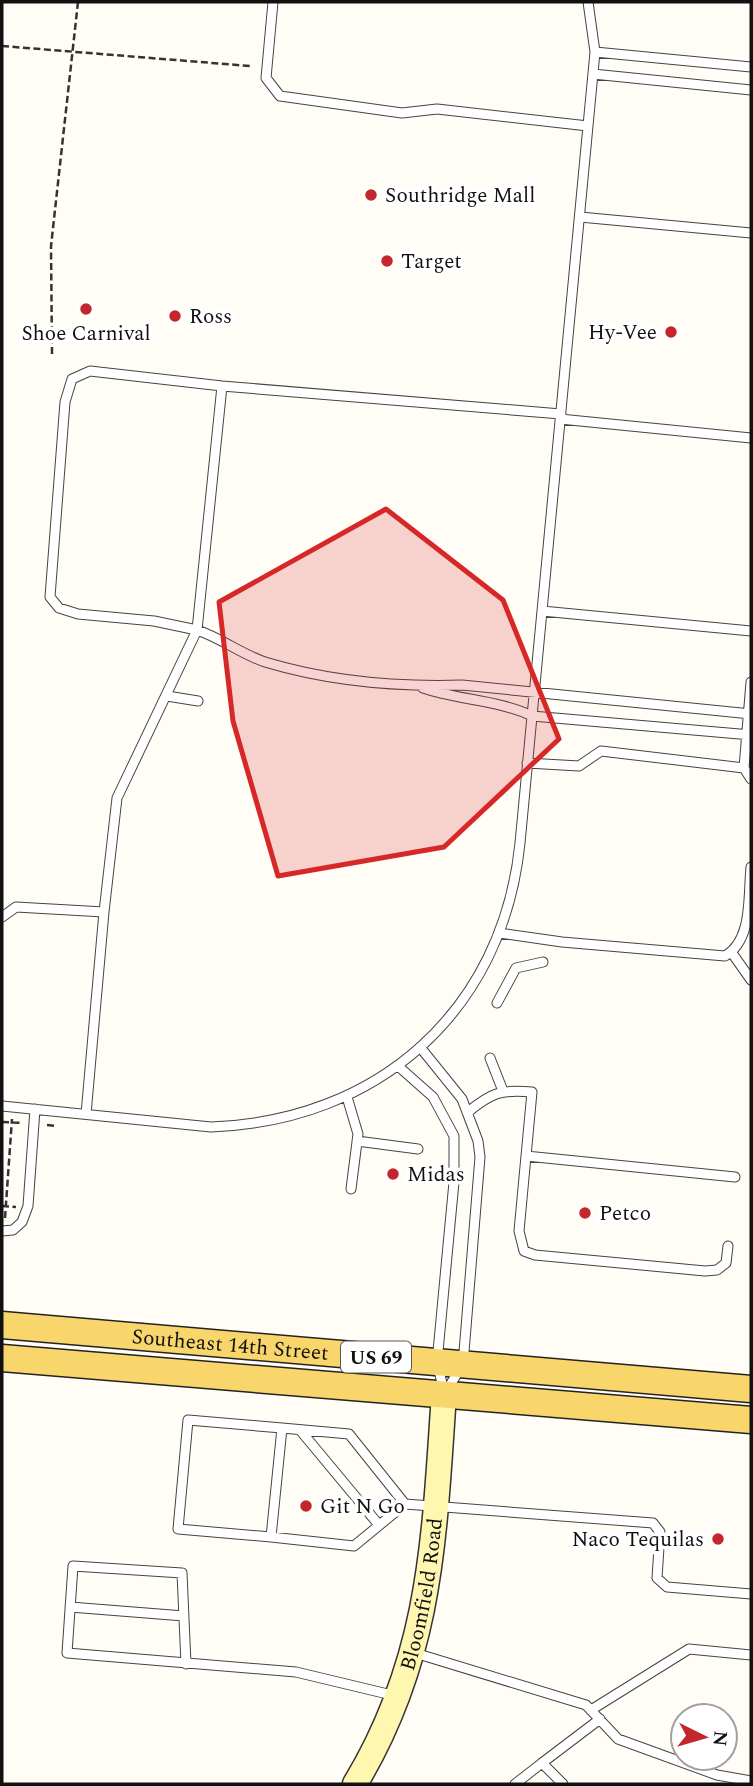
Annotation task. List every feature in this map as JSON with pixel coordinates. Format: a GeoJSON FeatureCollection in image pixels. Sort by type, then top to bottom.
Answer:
{"type":"FeatureCollection","features":[{"type":"Feature","properties":{"kind":"main road","name":"Southeast 14th Street"},"geometry":{"type":"LineString","coordinates":[[2,1325],[751,1389]]}},
{"type":"Feature","properties":{"kind":"main road","name":"Southeast 14th Street"},"geometry":{"type":"LineString","coordinates":[[2,1358],[751,1420]]}},
{"type":"Feature","properties":{"kind":"street","name":"Bloomfield Road"},"geometry":{"type":"LineString","coordinates":[[355,1784],[398,1696],[413,1652],[429,1585],[444,1394]]}},
{"type":"Feature","properties":{"kind":"lane"},"geometry":{"type":"LineString","coordinates":[[273,2],[266,78],[280,96],[402,113],[437,109],[589,126]]}},
{"type":"Feature","properties":{"kind":"lane"},"geometry":{"type":"LineString","coordinates":[[2,1106],[211,1127],[243,1126],[305,1114],[347,1097],[398,1066],[459,1006],[477,980],[499,933],[518,861],[596,52],[589,2]]}},
{"type":"Feature","properties":{"kind":"lane"},"geometry":{"type":"LineString","coordinates":[[596,52],[751,66]]}},
{"type":"Feature","properties":{"kind":"lane"},"geometry":{"type":"LineString","coordinates":[[593,74],[751,90]]}},
{"type":"Feature","properties":{"kind":"lane"},"geometry":{"type":"LineString","coordinates":[[580,217],[751,233]]}},
{"type":"Feature","properties":{"kind":"lane"},"geometry":{"type":"LineString","coordinates":[[750,714],[462,685],[418,687],[299,670],[263,661],[197,630],[155,621],[78,614],[59,608],[50,597],[65,402],[72,379],[90,371],[751,438]]}},
{"type":"Feature","properties":{"kind":"lane"},"geometry":{"type":"LineString","coordinates":[[86,1114],[117,798],[197,630],[222,386]]}},
{"type":"Feature","properties":{"kind":"lane"},"geometry":{"type":"LineString","coordinates":[[542,611],[751,631]]}},
{"type":"Feature","properties":{"kind":"lane"},"geometry":{"type":"LineString","coordinates":[[751,682],[749,735],[744,768],[751,779]]}},
{"type":"Feature","properties":{"kind":"lane"},"geometry":{"type":"LineString","coordinates":[[418,687],[450,698],[519,710],[532,716],[749,735]]}},
{"type":"Feature","properties":{"kind":"lane"},"geometry":{"type":"LineString","coordinates":[[167,696],[198,701]]}},
{"type":"Feature","properties":{"kind":"lane"},"geometry":{"type":"LineString","coordinates":[[527,763],[579,765],[601,751],[744,768]]}},
{"type":"Feature","properties":{"kind":"lane"},"geometry":{"type":"LineString","coordinates":[[499,933],[553,942],[725,956],[732,953],[745,933],[751,867]]}},
{"type":"Feature","properties":{"kind":"lane"},"geometry":{"type":"LineString","coordinates":[[2,917],[16,907],[104,912]]}},
{"type":"Feature","properties":{"kind":"lane"},"geometry":{"type":"LineString","coordinates":[[732,953],[751,980]]}},
{"type":"Feature","properties":{"kind":"lane"},"geometry":{"type":"LineString","coordinates":[[497,1003],[516,968],[543,962]]}},
{"type":"Feature","properties":{"kind":"lane"},"geometry":{"type":"LineString","coordinates":[[420,1047],[462,1099],[480,1157],[444,1394]]}},
{"type":"Feature","properties":{"kind":"lane"},"geometry":{"type":"LineString","coordinates":[[490,1058],[503,1091]]}},
{"type":"Feature","properties":{"kind":"lane"},"geometry":{"type":"LineString","coordinates":[[398,1066],[433,1097],[454,1136],[450,1363],[444,1394]]}},
{"type":"Feature","properties":{"kind":"lane"},"geometry":{"type":"LineString","coordinates":[[468,1112],[487,1097],[503,1091],[532,1092],[519,1231],[524,1251],[535,1255],[705,1271],[717,1270],[726,1263],[728,1245]]}},
{"type":"Feature","properties":{"kind":"lane"},"geometry":{"type":"LineString","coordinates":[[347,1097],[357,1128],[351,1189]]}},
{"type":"Feature","properties":{"kind":"lane"},"geometry":{"type":"LineString","coordinates":[[2,1231],[13,1230],[26,1213],[36,1109]]}},
{"type":"Feature","properties":{"kind":"lane"},"geometry":{"type":"LineString","coordinates":[[357,1141],[418,1149]]}},
{"type":"Feature","properties":{"kind":"lane"},"geometry":{"type":"LineString","coordinates":[[526,1156],[735,1177]]}},
{"type":"Feature","properties":{"kind":"lane"},"geometry":{"type":"LineString","coordinates":[[405,1504],[355,1546],[178,1529],[188,1420],[349,1434],[371,1467],[405,1504],[653,1523],[660,1532],[657,1578],[667,1587],[751,1594]]}},
{"type":"Feature","properties":{"kind":"lane"},"geometry":{"type":"LineString","coordinates":[[271,1537],[282,1428]]}},
{"type":"Feature","properties":{"kind":"lane"},"geometry":{"type":"LineString","coordinates":[[300,1430],[379,1525]]}},
{"type":"Feature","properties":{"kind":"lane"},"geometry":{"type":"LineString","coordinates":[[334,1470],[344,1462]]}},
{"type":"Feature","properties":{"kind":"lane"},"geometry":{"type":"LineString","coordinates":[[347,1486],[357,1479]]}},
{"type":"Feature","properties":{"kind":"lane"},"geometry":{"type":"LineString","coordinates":[[186,1664],[183,1573],[73,1566],[67,1653],[186,1664],[296,1672],[398,1696]]}},
{"type":"Feature","properties":{"kind":"lane"},"geometry":{"type":"LineString","coordinates":[[70,1607],[184,1616]]}},
{"type":"Feature","properties":{"kind":"lane"},"geometry":{"type":"LineString","coordinates":[[591,1710],[689,1649],[751,1655]]}},
{"type":"Feature","properties":{"kind":"lane"},"geometry":{"type":"LineString","coordinates":[[413,1652],[586,1705],[618,1739],[717,1775],[751,1781]]}},
{"type":"Feature","properties":{"kind":"lane"},"geometry":{"type":"LineString","coordinates":[[515,1784],[600,1719]]}},
{"type":"Feature","properties":{"kind":"lane"},"geometry":{"type":"LineString","coordinates":[[542,1763],[563,1784]]}},
{"type":"Feature","properties":{"kind":"path"},"geometry":{"type":"LineString","coordinates":[[51,354],[51,246],[78,2]]}},
{"type":"Feature","properties":{"kind":"path"},"geometry":{"type":"LineString","coordinates":[[2,46],[250,66]]}},
{"type":"Feature","properties":{"kind":"path"},"geometry":{"type":"LineString","coordinates":[[5,1218],[13,1116]]}},
{"type":"Feature","properties":{"kind":"path"},"geometry":{"type":"LineString","coordinates":[[5,1144],[10,1144]]}},
{"type":"Feature","properties":{"kind":"path"},"geometry":{"type":"LineString","coordinates":[[4,1206],[18,1208]]}},
{"type":"Feature","properties":{"kind":"highlighted area"},"geometry":{"type":"Polygon","coordinates":[[[386,509],[503,600],[559,739],[444,847],[278,876],[233,721],[219,602],[386,509]]]}},
{"type":"Feature","properties":{"kind":"place","name":"Southridge Mall"},"geometry":{"type":"Point","coordinates":[371,195]}},
{"type":"Feature","properties":{"kind":"place","name":"Target"},"geometry":{"type":"Point","coordinates":[387,261]}},
{"type":"Feature","properties":{"kind":"place","name":"Shoe Carnival"},"geometry":{"type":"Point","coordinates":[86,309]}},
{"type":"Feature","properties":{"kind":"place","name":"Ross"},"geometry":{"type":"Point","coordinates":[175,316]}},
{"type":"Feature","properties":{"kind":"place","name":"Hy-Vee"},"geometry":{"type":"Point","coordinates":[671,332]}},
{"type":"Feature","properties":{"kind":"place","name":"Midas"},"geometry":{"type":"Point","coordinates":[393,1174]}},
{"type":"Feature","properties":{"kind":"place","name":"Petco"},"geometry":{"type":"Point","coordinates":[585,1213]}},
{"type":"Feature","properties":{"kind":"place","name":"Git N Go"},"geometry":{"type":"Point","coordinates":[306,1506]}},
{"type":"Feature","properties":{"kind":"place","name":"Naco Tequilas"},"geometry":{"type":"Point","coordinates":[718,1539]}}]}
